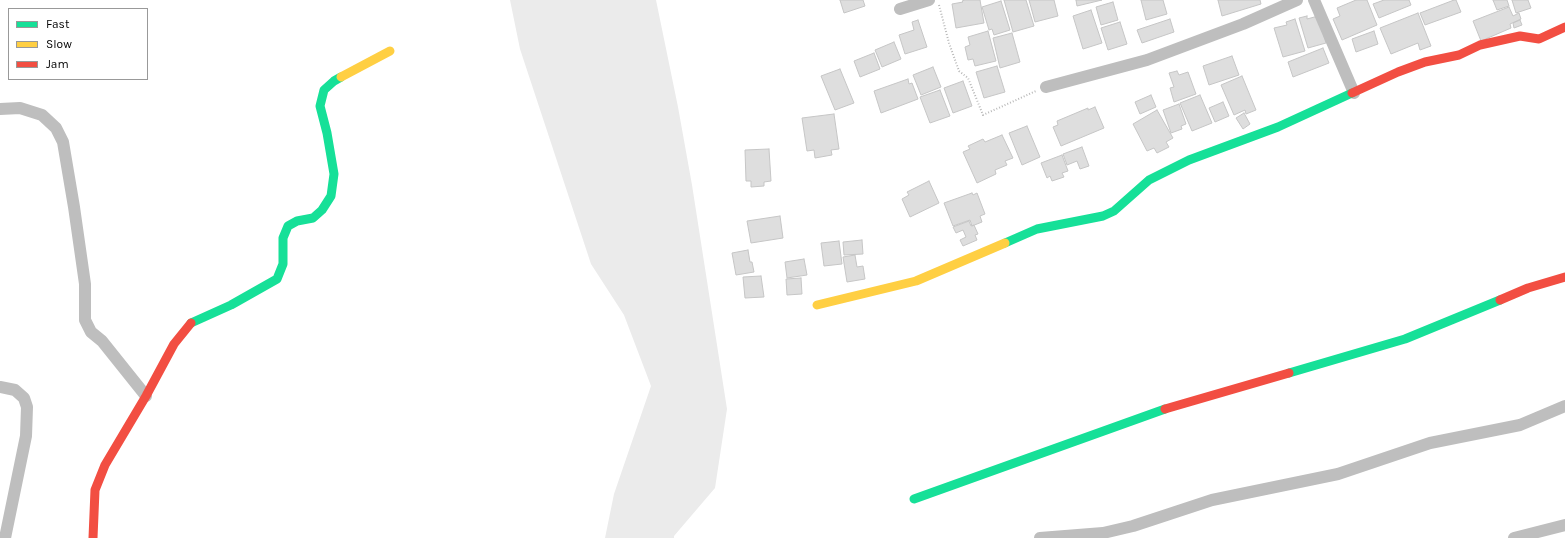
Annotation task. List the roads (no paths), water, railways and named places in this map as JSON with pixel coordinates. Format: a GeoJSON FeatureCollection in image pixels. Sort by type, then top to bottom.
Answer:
{"type":"FeatureCollection","features":[{"type":"Feature","properties":{"kind":"street"},"geometry":{"type":"LineString","coordinates":[[900,9],[929,0]]}},
{"type":"Feature","properties":{"kind":"street"},"geometry":{"type":"LineString","coordinates":[[1046,87],[1147,60],[1243,24],[1297,0]]}},
{"type":"Feature","properties":{"kind":"street"},"geometry":{"type":"LineString","coordinates":[[1314,0],[1354,93]]}},
{"type":"Feature","properties":{"kind":"street"},"geometry":{"type":"LineString","coordinates":[[817,304],[916,282],[1037,229],[1104,216],[1124,204],[1149,180],[1189,160],[1278,127],[1398,72],[1425,62],[1459,55],[1480,45],[1520,36],[1539,39],[1565,27]]}},
{"type":"Feature","properties":{"kind":"street"},"geometry":{"type":"LineString","coordinates":[[93,538],[95,490],[105,465],[146,396],[174,344],[192,321],[231,305],[277,279],[283,264],[283,238],[288,226],[297,221],[313,218],[322,210],[331,196],[334,174],[320,106],[324,90],[334,81],[390,51]]}},
{"type":"Feature","properties":{"kind":"street"},"geometry":{"type":"LineString","coordinates":[[0,109],[20,108],[42,115],[56,128],[63,142],[74,207],[85,284],[85,320],[91,332],[102,341],[146,396]]}},
{"type":"Feature","properties":{"kind":"street"},"geometry":{"type":"LineString","coordinates":[[914,499],[1167,408],[1405,339],[1528,288],[1565,277]]}},
{"type":"Feature","properties":{"kind":"street"},"geometry":{"type":"LineString","coordinates":[[0,387],[15,390],[24,398],[27,407],[26,436],[5,538]]}},
{"type":"Feature","properties":{"kind":"street"},"geometry":{"type":"LineString","coordinates":[[1040,538],[1103,533],[1133,526],[1212,500],[1338,474],[1430,443],[1520,425],[1565,406]]}},
{"type":"Feature","properties":{"kind":"street"},"geometry":{"type":"LineString","coordinates":[[1514,538],[1565,525]]}}]}
